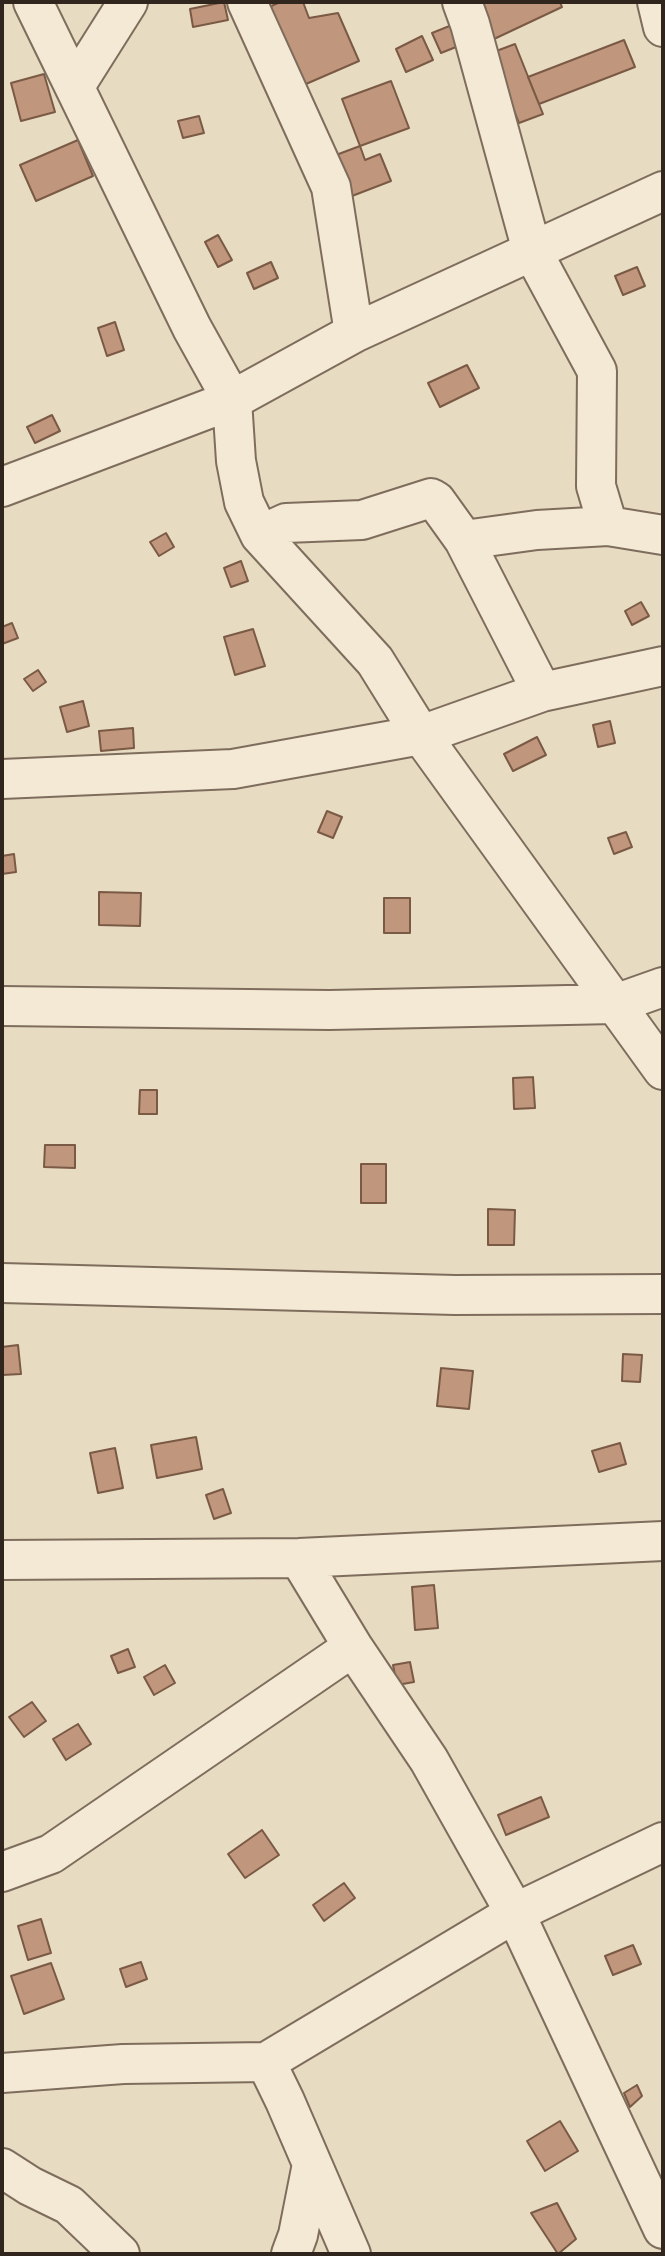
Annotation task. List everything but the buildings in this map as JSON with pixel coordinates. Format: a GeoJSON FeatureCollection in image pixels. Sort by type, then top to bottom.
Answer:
{"type":"FeatureCollection","features":[{"type":"Feature","properties":{"kind":"street"},"geometry":{"type":"LineString","coordinates":[[33,2],[192,328],[232,400],[236,461],[244,502],[260,535],[375,661],[421,735],[663,1070]]}},
{"type":"Feature","properties":{"kind":"street"},"geometry":{"type":"LineString","coordinates":[[75,86],[128,2]]}},
{"type":"Feature","properties":{"kind":"street"},"geometry":{"type":"LineString","coordinates":[[247,2],[331,187],[354,333]]}},
{"type":"Feature","properties":{"kind":"street"},"geometry":{"type":"LineString","coordinates":[[462,2],[532,251],[597,371],[596,486],[608,526]]}},
{"type":"Feature","properties":{"kind":"street"},"geometry":{"type":"LineString","coordinates":[[657,2],[663,27]]}},
{"type":"Feature","properties":{"kind":"street"},"geometry":{"type":"LineString","coordinates":[[4,479],[232,400],[354,333],[663,191]]}},
{"type":"Feature","properties":{"kind":"street"},"geometry":{"type":"LineString","coordinates":[[260,535],[286,523],[362,520],[431,498],[464,540],[542,692]]}},
{"type":"Feature","properties":{"kind":"street"},"geometry":{"type":"LineString","coordinates":[[464,540],[537,530],[608,526],[663,535]]}},
{"type":"Feature","properties":{"kind":"street"},"geometry":{"type":"LineString","coordinates":[[2,779],[233,769],[421,735],[542,692],[663,666]]}},
{"type":"Feature","properties":{"kind":"street"},"geometry":{"type":"LineString","coordinates":[[2,1006],[328,1010],[615,1004],[663,987]]}},
{"type":"Feature","properties":{"kind":"street"},"geometry":{"type":"LineString","coordinates":[[2,1283],[455,1296],[663,1294]]}},
{"type":"Feature","properties":{"kind":"street"},"geometry":{"type":"LineString","coordinates":[[2,1559],[299,1558],[663,1541]]}},
{"type":"Feature","properties":{"kind":"street"},"geometry":{"type":"LineString","coordinates":[[299,1558],[353,1647],[429,1760],[515,1913],[661,2219]]}},
{"type":"Feature","properties":{"kind":"street"},"geometry":{"type":"LineString","coordinates":[[2,1872],[51,1854],[353,1647]]}},
{"type":"Feature","properties":{"kind":"street"},"geometry":{"type":"LineString","coordinates":[[2,2073],[123,2064],[266,2062],[515,1913],[663,1842]]}},
{"type":"Feature","properties":{"kind":"street"},"geometry":{"type":"LineString","coordinates":[[266,2062],[351,2254]]}},
{"type":"Feature","properties":{"kind":"street"},"geometry":{"type":"LineString","coordinates":[[291,2254],[298,2235],[312,2164]]}},
{"type":"Feature","properties":{"kind":"street"},"geometry":{"type":"LineString","coordinates":[[2,2168],[30,2186],[69,2205],[120,2254]]}}]}
